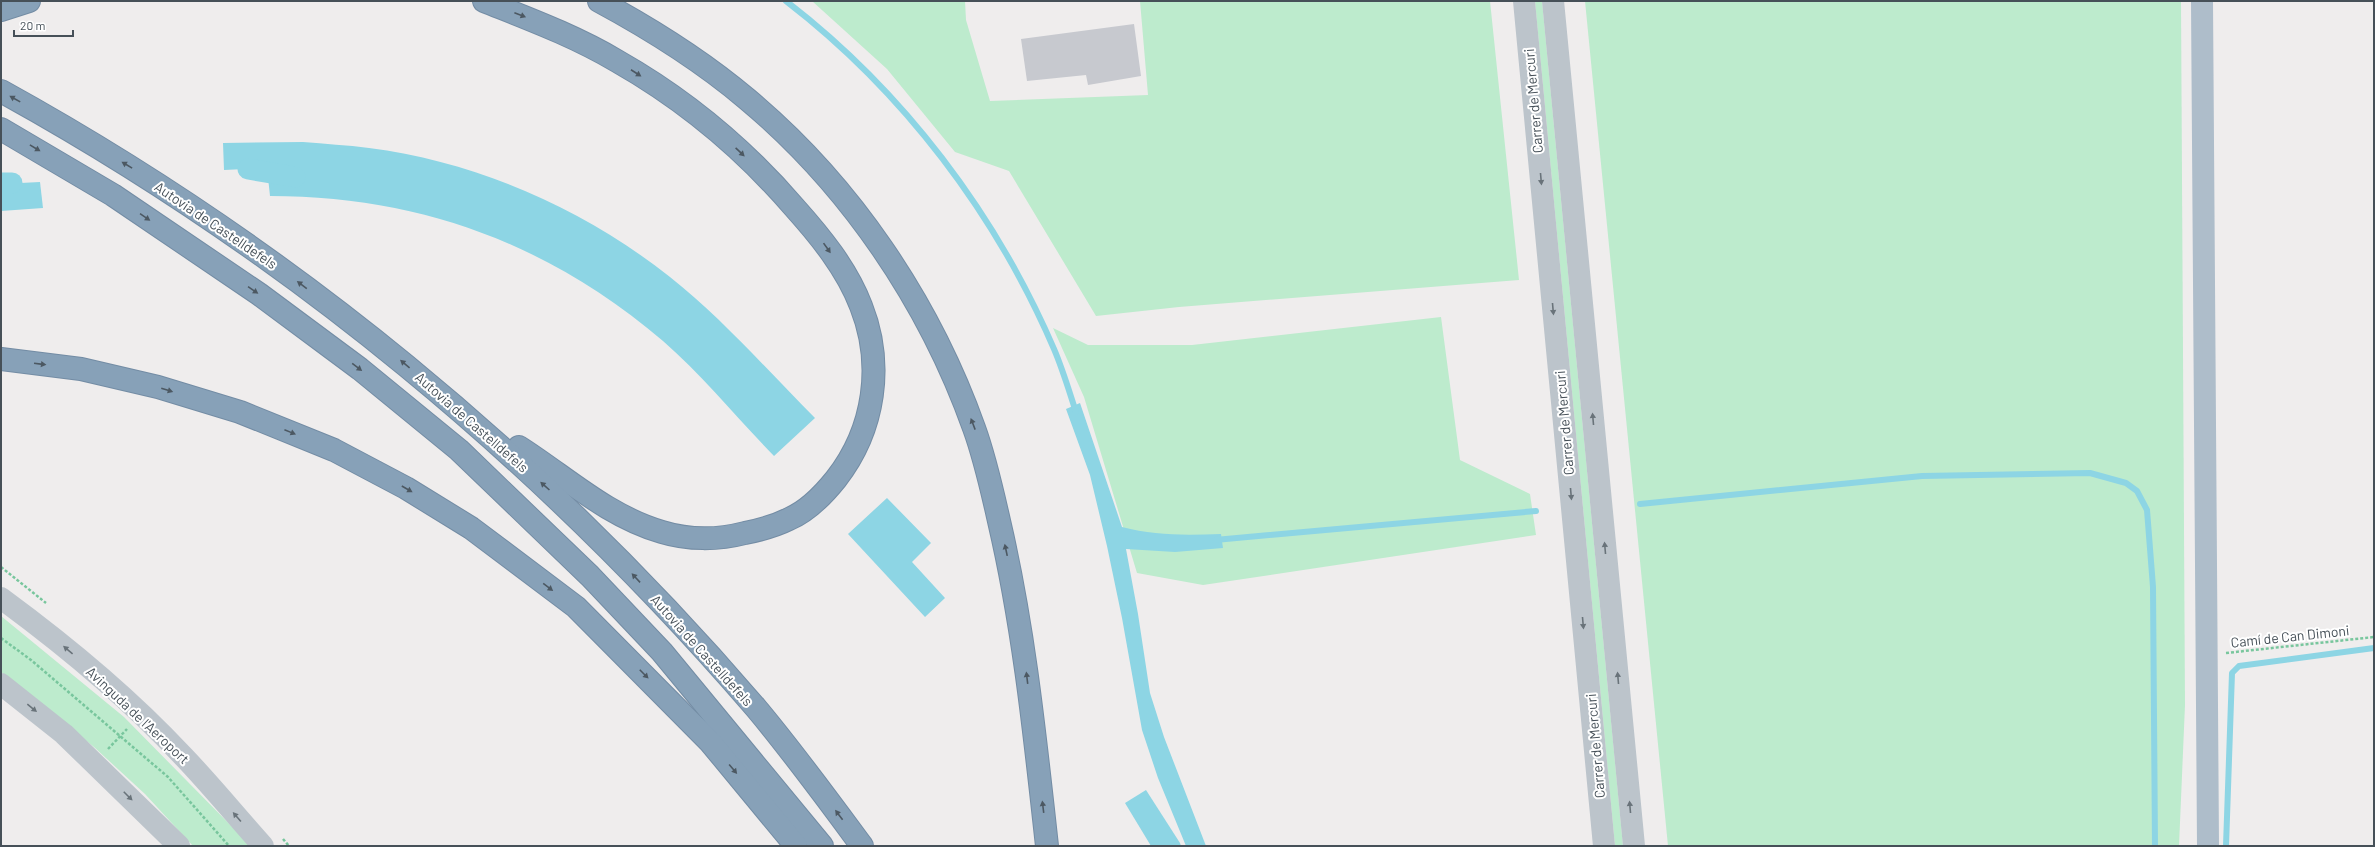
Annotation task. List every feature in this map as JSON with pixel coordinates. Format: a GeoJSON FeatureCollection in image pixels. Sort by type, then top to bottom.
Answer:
{"type":"FeatureCollection","features":[{"type":"Feature","properties":{"kind":"highway"},"geometry":{"type":"LineString","coordinates":[[1,9],[29,1]]}},
{"type":"Feature","properties":{"kind":"highway"},"geometry":{"type":"LineString","coordinates":[[457,407],[529,453],[589,498],[635,522],[663,533],[699,538],[729,537],[758,530],[791,518],[823,495],[843,470],[856,448],[866,426],[873,390],[874,369],[872,340],[861,305],[846,275],[816,232],[776,187],[727,140],[682,102],[623,64],[545,25],[484,1]]}},
{"type":"Feature","properties":{"kind":"highway"},"geometry":{"type":"LineString","coordinates":[[599,1],[642,24],[747,99],[796,145],[849,203],[890,258],[924,318],[951,369],[975,429],[991,483],[1021,629],[1047,846]]}},
{"type":"Feature","properties":{"kind":"highway","name":"Autovia de Castelldefels"},"geometry":{"type":"LineString","coordinates":[[1,91],[133,169],[279,267],[369,334],[457,407],[553,494],[686,631],[757,710],[862,846]]}},
{"type":"Feature","properties":{"kind":"highway"},"geometry":{"type":"LineString","coordinates":[[1,129],[113,195],[259,294],[360,369],[459,450],[590,576],[662,652],[822,846]]}},
{"type":"Feature","properties":{"kind":"highway"},"geometry":{"type":"LineString","coordinates":[[1,359],[81,369],[158,387],[240,412],[334,450],[419,496],[471,528],[576,607],[710,742],[796,846]]}},
{"type":"Feature","properties":{"kind":"main road"},"geometry":{"type":"LineString","coordinates":[[2202,1],[2208,655],[2208,846]]}},
{"type":"Feature","properties":{"kind":"street","name":"Carrer de Mercuri"},"geometry":{"type":"LineString","coordinates":[[1524,1],[1604,846]]}},
{"type":"Feature","properties":{"kind":"street","name":"Carrer de Mercuri"},"geometry":{"type":"LineString","coordinates":[[1553,1],[1634,846]]}},
{"type":"Feature","properties":{"kind":"street","name":"Avinguda de l'Aeroport"},"geometry":{"type":"LineString","coordinates":[[1,598],[67,650],[142,715],[182,754],[263,846]]}},
{"type":"Feature","properties":{"kind":"street"},"geometry":{"type":"LineString","coordinates":[[1,684],[64,734],[179,846]]}},
{"type":"Feature","properties":{"kind":"path","name":"Camí de Can Dimoni"},"geometry":{"type":"LineString","coordinates":[[2208,655],[2374,637]]}},
{"type":"Feature","properties":{"kind":"path"},"geometry":{"type":"LineString","coordinates":[[1,638],[31,660],[168,777],[229,846]]}},
{"type":"Feature","properties":{"kind":"path"},"geometry":{"type":"LineString","coordinates":[[94,763],[142,715]]}},
{"type":"Feature","properties":{"kind":"green space"},"geometry":{"type":"Polygon","coordinates":[[[812,1],[965,1],[966,20],[990,101],[1148,95],[1140,1],[1490,1],[1519,280],[1179,307],[1096,316],[1009,171],[955,152],[887,69],[812,1]]]}},
{"type":"Feature","properties":{"kind":"green space"},"geometry":{"type":"Polygon","coordinates":[[[1535,1],[1542,1],[1623,846],[1615,846],[1535,1]]]}},
{"type":"Feature","properties":{"kind":"green space"},"geometry":{"type":"Polygon","coordinates":[[[1585,1],[2181,1],[2185,705],[2179,846],[1668,846],[1585,1]]]}},
{"type":"Feature","properties":{"kind":"green space"},"geometry":{"type":"Polygon","coordinates":[[[1441,317],[1460,460],[1530,494],[1536,535],[1203,585],[1137,573],[1084,397],[1053,328],[1088,345],[1192,345],[1441,317]]]}},
{"type":"Feature","properties":{"kind":"green space"},"geometry":{"type":"Polygon","coordinates":[[[1,616],[124,717],[251,846],[193,846],[145,794],[94,747],[1,672],[1,616]]]}},
{"type":"Feature","properties":{"kind":"water"},"geometry":{"type":"Polygon","coordinates":[[[303,142],[369,148],[450,164],[528,192],[566,210],[602,230],[637,253],[690,293],[745,346],[815,418],[774,456],[706,383],[663,341],[620,307],[575,277],[528,252],[480,232],[430,216],[379,205],[325,198],[270,196],[267,168],[224,170],[223,143],[303,142]]]}},
{"type":"Feature","properties":{"kind":"water"},"geometry":{"type":"Polygon","coordinates":[[[40,182],[43,208],[1,211],[1,184],[40,182]]]}},
{"type":"Feature","properties":{"kind":"water"},"geometry":{"type":"Polygon","coordinates":[[[1080,403],[1122,527],[1147,532],[1183,535],[1221,534],[1223,548],[1175,552],[1126,549],[1150,693],[1164,737],[1206,846],[1186,846],[1158,778],[1142,730],[1122,618],[1107,546],[1090,475],[1066,409],[1080,403]]]}},
{"type":"Feature","properties":{"kind":"water"},"geometry":{"type":"Polygon","coordinates":[[[887,498],[931,543],[912,562],[945,598],[925,617],[848,534],[887,498]]]}},
{"type":"Feature","properties":{"kind":"water"},"geometry":{"type":"Polygon","coordinates":[[[1146,790],[1181,846],[1151,846],[1125,803],[1146,790]]]}},
{"type":"Feature","properties":{"kind":"building"},"geometry":{"type":"Polygon","coordinates":[[[1134,24],[1141,76],[1088,85],[1086,75],[1027,81],[1021,39],[1134,24]]]}},
{"type":"Feature","properties":{"kind":"waterway"},"geometry":{"type":"LineString","coordinates":[[786,1],[829,36],[869,74],[907,115],[942,158],[975,203],[1004,250],[1031,299],[1054,349],[1076,412]]}},
{"type":"Feature","properties":{"kind":"waterway"},"geometry":{"type":"LineString","coordinates":[[248,169],[295,177]]}},
{"type":"Feature","properties":{"kind":"waterway"},"geometry":{"type":"LineString","coordinates":[[1,183],[12,183]]}},
{"type":"Feature","properties":{"kind":"waterway"},"geometry":{"type":"LineString","coordinates":[[1640,504],[1922,476],[2090,473],[2126,483],[2137,491],[2147,510],[2153,587],[2155,846]]}},
{"type":"Feature","properties":{"kind":"waterway"},"geometry":{"type":"LineString","coordinates":[[1215,540],[1536,511]]}},
{"type":"Feature","properties":{"kind":"waterway"},"geometry":{"type":"LineString","coordinates":[[2226,846],[2232,673],[2239,666],[2374,648]]}}]}
